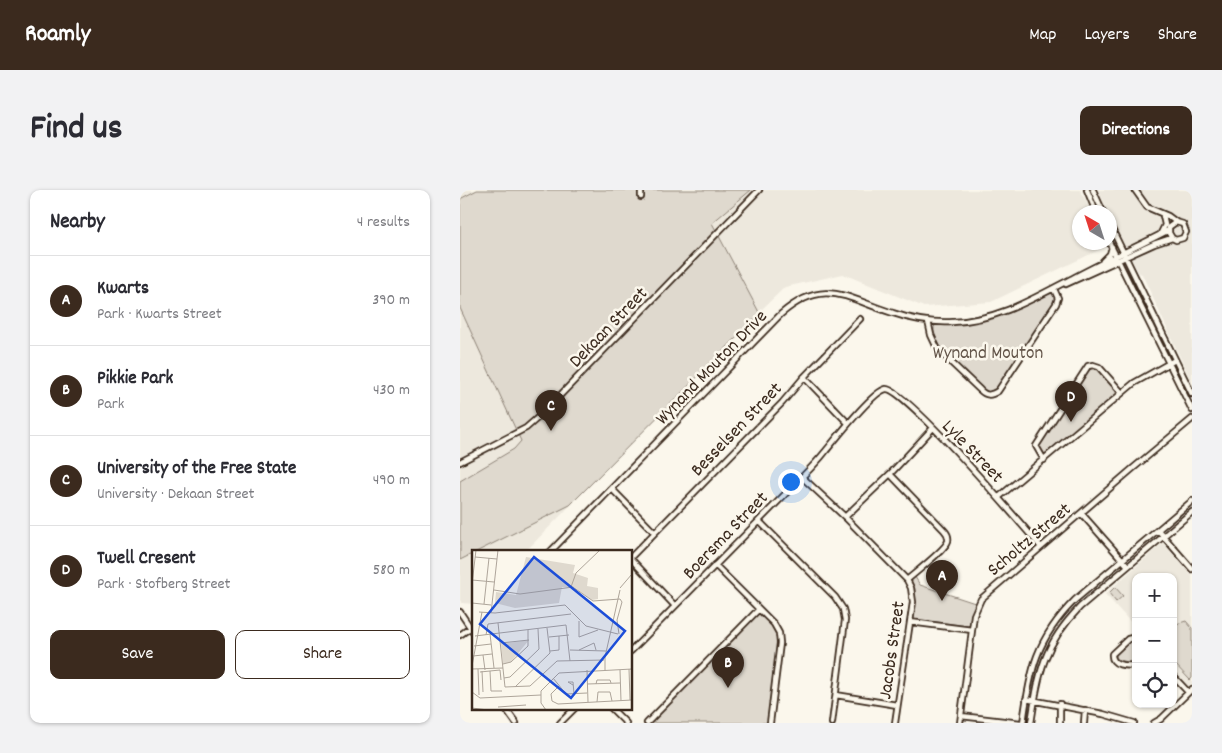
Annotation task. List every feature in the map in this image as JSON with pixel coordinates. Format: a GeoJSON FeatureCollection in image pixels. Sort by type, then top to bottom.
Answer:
{"type":"FeatureCollection","features":[{"type":"Feature","properties":{"kind":"street"},"geometry":{"type":"LineString","coordinates":[[641,190],[641,197]]}},
{"type":"Feature","properties":{"kind":"street","name":"Dekaan Street"},"geometry":{"type":"LineString","coordinates":[[460,462],[524,429],[542,414],[759,190]]}},
{"type":"Feature","properties":{"kind":"street"},"geometry":{"type":"LineString","coordinates":[[1088,190],[1093,205]]}},
{"type":"Feature","properties":{"kind":"street"},"geometry":{"type":"LineString","coordinates":[[1093,190],[1100,205]]}},
{"type":"Feature","properties":{"kind":"street"},"geometry":{"type":"LineString","coordinates":[[1135,190],[1147,207],[1168,221],[1172,238],[1180,240],[1183,238],[1186,232],[1185,226],[1168,216],[1161,215]]}},
{"type":"Feature","properties":{"kind":"street"},"geometry":{"type":"LineString","coordinates":[[1160,234],[1165,225],[1161,215]]}},
{"type":"Feature","properties":{"kind":"street"},"geometry":{"type":"LineString","coordinates":[[1169,228],[1176,222]]}},
{"type":"Feature","properties":{"kind":"street","name":"Wynand Mouton Drive"},"geometry":{"type":"LineString","coordinates":[[1054,289],[1105,266],[1169,228]]}},
{"type":"Feature","properties":{"kind":"street","name":"Wynand Mouton Drive"},"geometry":{"type":"LineString","coordinates":[[1124,255],[1172,238]]}},
{"type":"Feature","properties":{"kind":"street"},"geometry":{"type":"LineString","coordinates":[[1117,240],[1192,394]]}},
{"type":"Feature","properties":{"kind":"street"},"geometry":{"type":"LineString","coordinates":[[1098,265],[1108,257],[1109,250]]}},
{"type":"Feature","properties":{"kind":"street"},"geometry":{"type":"LineString","coordinates":[[1112,250],[1192,410]]}},
{"type":"Feature","properties":{"kind":"street","name":"Wynand Mouton Drive"},"geometry":{"type":"LineString","coordinates":[[552,550],[781,314],[797,301],[816,294],[842,294],[892,313],[928,321],[954,322],[994,316],[1020,306],[1098,265],[1117,259]]}},
{"type":"Feature","properties":{"kind":"street"},"geometry":{"type":"LineString","coordinates":[[1105,266],[1117,267],[1126,276]]}},
{"type":"Feature","properties":{"kind":"street"},"geometry":{"type":"LineString","coordinates":[[928,321],[930,334],[938,350],[984,394],[990,395],[998,391],[1056,304],[1058,298],[1054,289]]}},
{"type":"Feature","properties":{"kind":"street","name":"Besselsen Street"},"geometry":{"type":"LineString","coordinates":[[632,557],[654,532],[782,403],[804,377],[860,319]]}},
{"type":"Feature","properties":{"kind":"street"},"geometry":{"type":"LineString","coordinates":[[999,497],[1141,377],[1175,360]]}},
{"type":"Feature","properties":{"kind":"street"},"geometry":{"type":"LineString","coordinates":[[1044,460],[1036,446],[1088,366],[1099,367],[1122,393]]}},
{"type":"Feature","properties":{"kind":"street"},"geometry":{"type":"LineString","coordinates":[[804,377],[848,424]]}},
{"type":"Feature","properties":{"kind":"street","name":"Lyle Street"},"geometry":{"type":"LineString","coordinates":[[878,394],[886,389],[894,391],[933,428],[999,497],[1041,547]]}},
{"type":"Feature","properties":{"kind":"street","name":"Boersma Street"},"geometry":{"type":"LineString","coordinates":[[632,650],[759,522],[770,508],[825,453],[848,424],[878,394]]}},
{"type":"Feature","properties":{"kind":"street","name":"Scholtz Street"},"geometry":{"type":"LineString","coordinates":[[960,723],[972,630],[976,608],[981,599],[1192,419]]}},
{"type":"Feature","properties":{"kind":"street"},"geometry":{"type":"LineString","coordinates":[[845,517],[890,474],[933,428]]}},
{"type":"Feature","properties":{"kind":"street"},"geometry":{"type":"LineString","coordinates":[[890,474],[948,535],[949,540],[947,544],[907,580]]}},
{"type":"Feature","properties":{"kind":"street","name":"Jacobs Street"},"geometry":{"type":"LineString","coordinates":[[802,477],[845,517],[907,580],[911,588],[910,622],[895,723]]}},
{"type":"Feature","properties":{"kind":"street"},"geometry":{"type":"LineString","coordinates":[[612,489],[654,532]]}},
{"type":"Feature","properties":{"kind":"street"},"geometry":{"type":"LineString","coordinates":[[1023,723],[1030,677],[1038,650],[1051,628],[1075,600],[1192,501]]}},
{"type":"Feature","properties":{"kind":"street"},"geometry":{"type":"LineString","coordinates":[[961,716],[1031,723],[1034,699],[1044,660],[1058,632],[1080,607],[1192,512]]}},
{"type":"Feature","properties":{"kind":"street"},"geometry":{"type":"LineString","coordinates":[[1081,513],[1128,566]]}},
{"type":"Feature","properties":{"kind":"street"},"geometry":{"type":"LineString","coordinates":[[759,522],[829,590],[843,609],[845,620],[832,723]]}},
{"type":"Feature","properties":{"kind":"street"},"geometry":{"type":"LineString","coordinates":[[1158,530],[1192,569]]}},
{"type":"Feature","properties":{"kind":"street"},"geometry":{"type":"LineString","coordinates":[[632,559],[675,606]]}},
{"type":"Feature","properties":{"kind":"street"},"geometry":{"type":"LineString","coordinates":[[715,565],[774,624],[780,639],[770,723]]}},
{"type":"Feature","properties":{"kind":"street"},"geometry":{"type":"LineString","coordinates":[[647,723],[760,609]]}},
{"type":"Feature","properties":{"kind":"street"},"geometry":{"type":"LineString","coordinates":[[460,612],[472,626]]}},
{"type":"Feature","properties":{"kind":"street"},"geometry":{"type":"LineString","coordinates":[[910,622],[972,630]]}},
{"type":"Feature","properties":{"kind":"street"},"geometry":{"type":"LineString","coordinates":[[460,637],[472,628]]}},
{"type":"Feature","properties":{"kind":"street"},"geometry":{"type":"LineString","coordinates":[[1051,628],[1058,632]]}},
{"type":"Feature","properties":{"kind":"street"},"geometry":{"type":"LineString","coordinates":[[1132,638],[1128,639],[1111,657],[1117,664],[1132,665]]}},
{"type":"Feature","properties":{"kind":"street"},"geometry":{"type":"LineString","coordinates":[[1154,723],[1163,721],[1190,691],[1177,680]]}},
{"type":"Feature","properties":{"kind":"street"},"geometry":{"type":"LineString","coordinates":[[836,695],[897,705]]}},
{"type":"Feature","properties":{"kind":"street"},"geometry":{"type":"LineString","coordinates":[[1026,698],[1060,704],[1134,723]]}},
{"type":"Feature","properties":{"kind":"street"},"geometry":{"type":"LineString","coordinates":[[1060,704],[1060,723]]}},
{"type":"Feature","properties":{"kind":"street"},"geometry":{"type":"LineString","coordinates":[[507,710],[516,723]]}},
{"type":"Feature","properties":{"kind":"street"},"geometry":{"type":"LineString","coordinates":[[560,723],[573,710]]}},
{"type":"Feature","properties":{"kind":"street"},"geometry":{"type":"LineString","coordinates":[[613,710],[626,723]]}},
{"type":"Feature","properties":{"kind":"street"},"geometry":{"type":"LineString","coordinates":[[1084,723],[1085,710]]}},
{"type":"Feature","properties":{"kind":"shaded area"},"geometry":{"type":"Polygon","coordinates":[[[460,190],[1080,190],[1088,205],[1072,205],[1072,250],[1099,250],[991,302],[924,307],[843,274],[785,287],[527,550],[472,550],[472,604],[462,603],[460,600],[460,190]]]}},
{"type":"Feature","properties":{"kind":"shaded area"},"geometry":{"type":"Polygon","coordinates":[[[1098,190],[1192,190],[1192,383],[1142,274],[1139,273],[1117,230],[1117,205],[1105,205],[1098,190]]]}},
{"type":"Feature","properties":{"kind":"shaded area"},"geometry":{"type":"Polygon","coordinates":[[[1163,543],[1192,576],[1192,683],[1188,686],[1177,674],[1177,573],[1132,573],[1132,624],[1105,594],[1163,543]]]}},
{"type":"Feature","properties":{"kind":"green space"},"geometry":{"type":"Polygon","coordinates":[[[477,190],[751,190],[712,223],[760,314],[570,505],[480,550],[472,550],[472,554],[460,560],[460,481],[514,449],[521,441],[460,308],[460,199],[477,190]]]}},
{"type":"Feature","properties":{"kind":"green space","name":"Wynand Mouton"},"geometry":{"type":"Polygon","coordinates":[[[1054,293],[1058,297],[1000,389],[990,392],[982,389],[945,352],[935,335],[934,327],[937,324],[954,324],[995,317],[1054,293]]]}},
{"type":"Feature","properties":{"kind":"green space"},"geometry":{"type":"Polygon","coordinates":[[[1094,367],[1115,388],[1117,396],[1050,454],[1042,454],[1037,447],[1087,372],[1094,367]]]}},
{"type":"Feature","properties":{"kind":"green space"},"geometry":{"type":"Polygon","coordinates":[[[915,577],[920,585],[975,603],[970,624],[968,626],[915,619],[913,616],[915,589],[911,579],[915,577]]]}},
{"type":"Feature","properties":{"kind":"green space"},"geometry":{"type":"Polygon","coordinates":[[[1115,587],[1123,596],[1116,602],[1109,593],[1115,587]]]}},
{"type":"Feature","properties":{"kind":"green space"},"geometry":{"type":"Polygon","coordinates":[[[760,610],[774,622],[780,637],[769,723],[651,723],[760,610]]]}},
{"type":"Feature","properties":{"kind":"green space"},"geometry":{"type":"Polygon","coordinates":[[[1186,621],[1192,628],[1192,678],[1190,680],[1177,666],[1177,624],[1186,621]]]}},
{"type":"Feature","properties":{"kind":"green space"},"geometry":{"type":"Polygon","coordinates":[[[1132,640],[1132,663],[1117,659],[1116,655],[1132,640]]]}},
{"type":"Feature","properties":{"kind":"place","name":"Twell Cresent"},"geometry":{"type":"Point","coordinates":[1071,422]}},
{"type":"Feature","properties":{"kind":"place","name":"University of the Free State"},"geometry":{"type":"Point","coordinates":[551,431]}},
{"type":"Feature","properties":{"kind":"place","name":"Kwarts"},"geometry":{"type":"Point","coordinates":[942,601]}},
{"type":"Feature","properties":{"kind":"place","name":"Pikkie Park"},"geometry":{"type":"Point","coordinates":[728,688]}}]}
